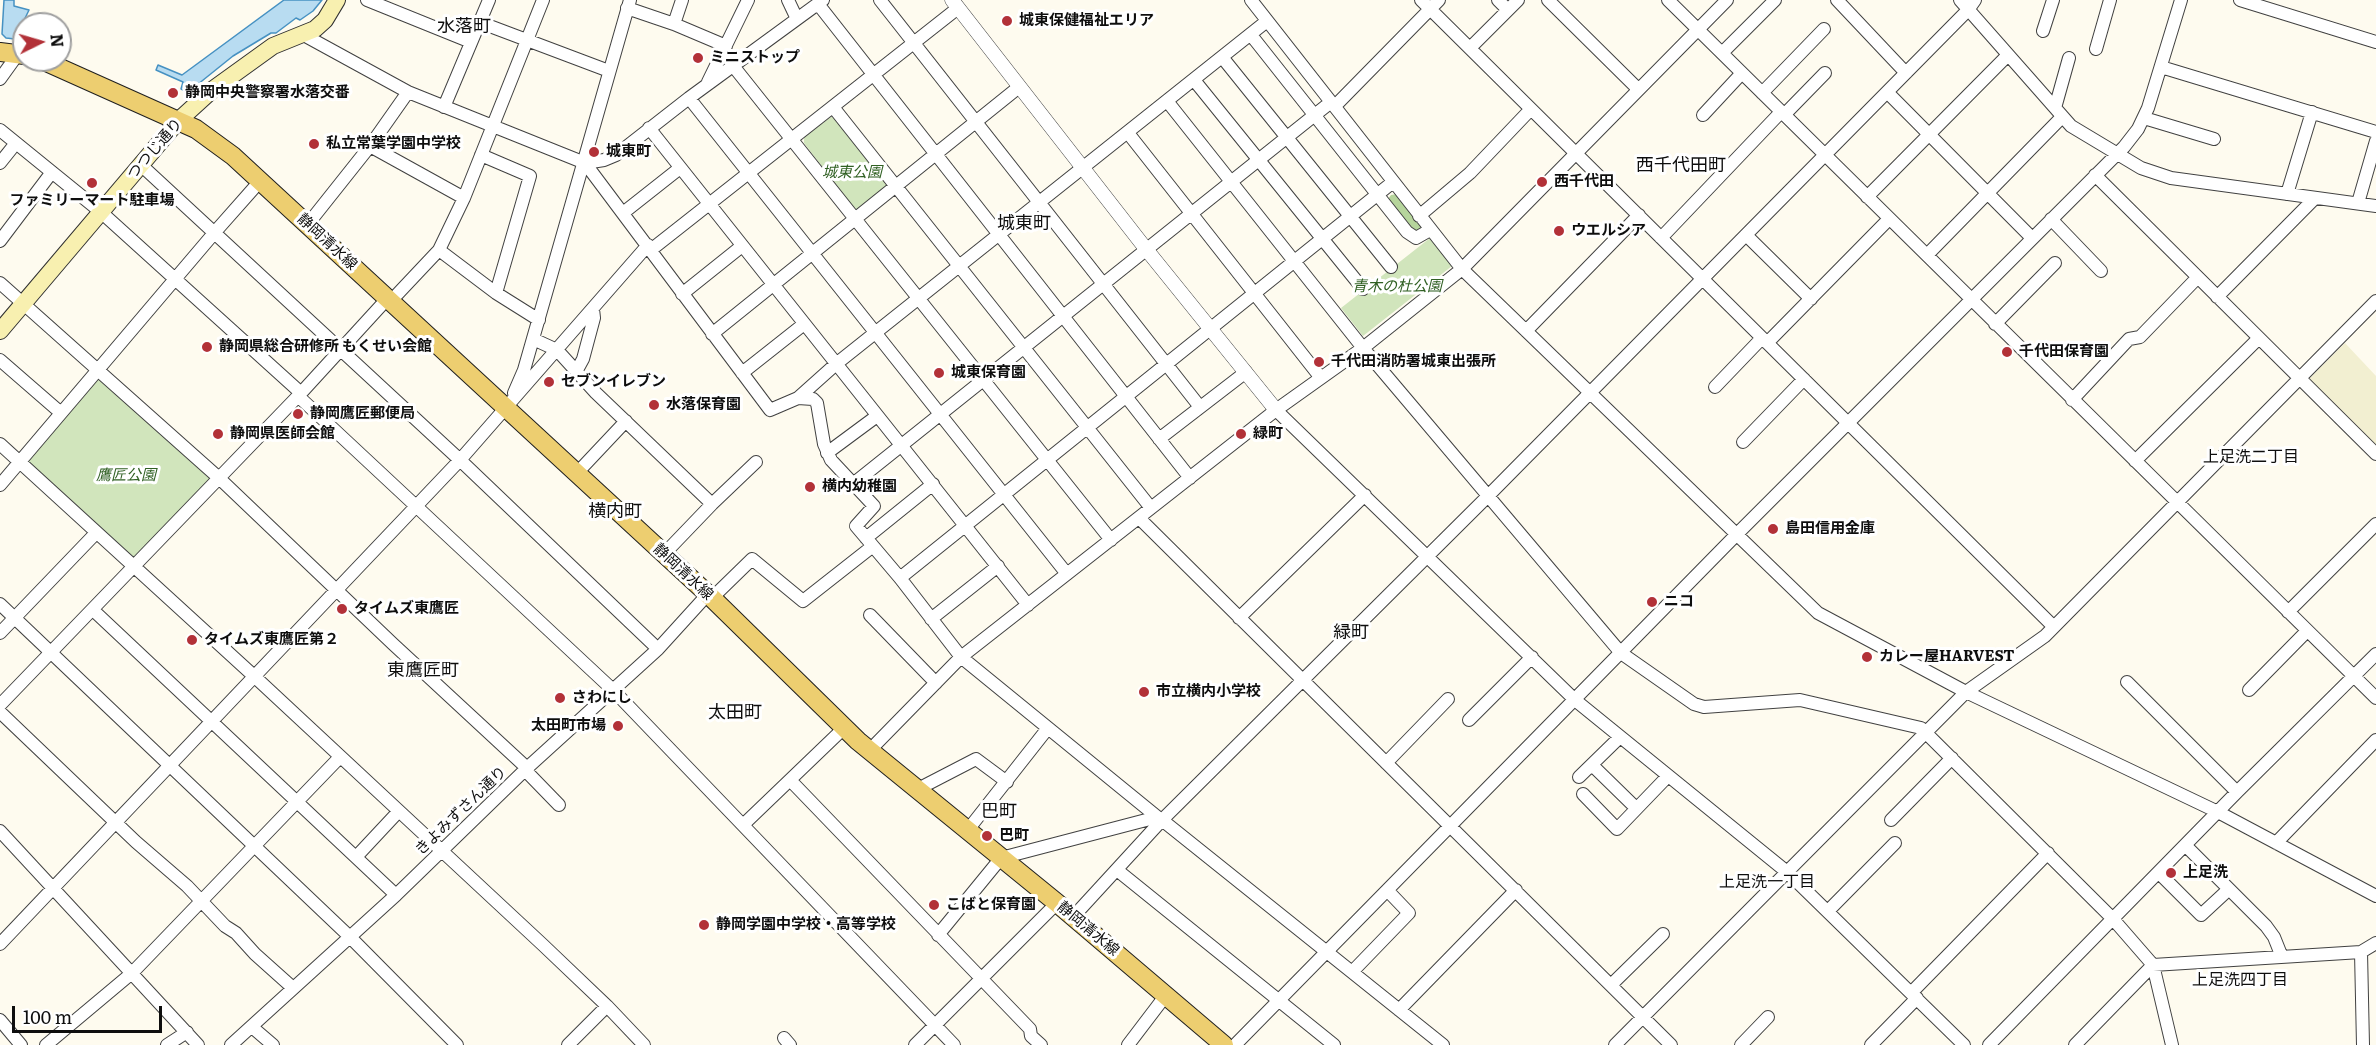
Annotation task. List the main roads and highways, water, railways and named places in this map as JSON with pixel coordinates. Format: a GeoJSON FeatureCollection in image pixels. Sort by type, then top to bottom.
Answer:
{"type":"FeatureCollection","features":[{"type":"Feature","properties":{"kind":"main road","name":"つつじ通り"},"geometry":{"type":"LineString","coordinates":[[0,331],[178,121],[212,90],[273,46],[315,29],[326,20],[337,0]]}},
{"type":"Feature","properties":{"kind":"main road","name":"静岡清水線"},"geometry":{"type":"LineString","coordinates":[[69,72],[178,121],[215,141],[261,180],[710,596],[844,728],[967,831],[1058,903],[1224,1045]]}},
{"type":"Feature","properties":{"kind":"water"},"geometry":{"type":"Polygon","coordinates":[[[4,0],[14,0],[14,6],[29,10],[28,12],[12,12],[12,39],[6,38],[2,34],[4,0]]]}},
{"type":"Feature","properties":{"kind":"water"},"geometry":{"type":"Polygon","coordinates":[[[284,0],[322,0],[313,11],[300,20],[296,18],[276,33],[271,33],[233,56],[187,93],[181,89],[183,82],[156,70],[158,65],[182,75],[284,0]]]}},
{"type":"Feature","properties":{"kind":"place","name":"城東保健福祉エリア"},"geometry":{"type":"Point","coordinates":[1007,21]}},
{"type":"Feature","properties":{"kind":"place","name":"ミニストップ"},"geometry":{"type":"Point","coordinates":[698,58]}},
{"type":"Feature","properties":{"kind":"place","name":"静岡中央警察署水落交番"},"geometry":{"type":"Point","coordinates":[173,93]}},
{"type":"Feature","properties":{"kind":"place","name":"私立常葉学園中学校"},"geometry":{"type":"Point","coordinates":[314,144]}},
{"type":"Feature","properties":{"kind":"place","name":"城東町"},"geometry":{"type":"Point","coordinates":[594,152]}},
{"type":"Feature","properties":{"kind":"place","name":"西千代田"},"geometry":{"type":"Point","coordinates":[1542,182]}},
{"type":"Feature","properties":{"kind":"place","name":"ファミリーマート駐車場"},"geometry":{"type":"Point","coordinates":[92,183]}},
{"type":"Feature","properties":{"kind":"place","name":"ウエルシア"},"geometry":{"type":"Point","coordinates":[1559,231]}},
{"type":"Feature","properties":{"kind":"place","name":"静岡県総合研修所 もくせい会館"},"geometry":{"type":"Point","coordinates":[207,347]}},
{"type":"Feature","properties":{"kind":"place","name":"千代田保育園"},"geometry":{"type":"Point","coordinates":[2007,352]}},
{"type":"Feature","properties":{"kind":"place","name":"千代田消防署城東出張所"},"geometry":{"type":"Point","coordinates":[1319,362]}},
{"type":"Feature","properties":{"kind":"place","name":"城東保育園"},"geometry":{"type":"Point","coordinates":[939,373]}},
{"type":"Feature","properties":{"kind":"place","name":"セブンイレブン"},"geometry":{"type":"Point","coordinates":[549,382]}},
{"type":"Feature","properties":{"kind":"place","name":"水落保育園"},"geometry":{"type":"Point","coordinates":[654,405]}},
{"type":"Feature","properties":{"kind":"place","name":"静岡鷹匠郵便局"},"geometry":{"type":"Point","coordinates":[298,414]}},
{"type":"Feature","properties":{"kind":"place","name":"静岡県医師会館"},"geometry":{"type":"Point","coordinates":[218,434]}},
{"type":"Feature","properties":{"kind":"place","name":"緑町"},"geometry":{"type":"Point","coordinates":[1241,434]}},
{"type":"Feature","properties":{"kind":"place","name":"横内幼稚園"},"geometry":{"type":"Point","coordinates":[810,487]}},
{"type":"Feature","properties":{"kind":"place","name":"島田信用金庫"},"geometry":{"type":"Point","coordinates":[1773,529]}},
{"type":"Feature","properties":{"kind":"place","name":"ニコ"},"geometry":{"type":"Point","coordinates":[1652,602]}},
{"type":"Feature","properties":{"kind":"place","name":"タイムズ東鷹匠"},"geometry":{"type":"Point","coordinates":[342,609]}},
{"type":"Feature","properties":{"kind":"place","name":"タイムズ東鷹匠第２"},"geometry":{"type":"Point","coordinates":[192,640]}},
{"type":"Feature","properties":{"kind":"place","name":"カレー屋HARVEST"},"geometry":{"type":"Point","coordinates":[1867,657]}},
{"type":"Feature","properties":{"kind":"place","name":"市立横内小学校"},"geometry":{"type":"Point","coordinates":[1144,692]}},
{"type":"Feature","properties":{"kind":"place","name":"さわにし"},"geometry":{"type":"Point","coordinates":[560,698]}},
{"type":"Feature","properties":{"kind":"place","name":"太田町市場"},"geometry":{"type":"Point","coordinates":[618,726]}},
{"type":"Feature","properties":{"kind":"place","name":"巴町"},"geometry":{"type":"Point","coordinates":[987,836]}},
{"type":"Feature","properties":{"kind":"place","name":"上足洗"},"geometry":{"type":"Point","coordinates":[2171,873]}},
{"type":"Feature","properties":{"kind":"place","name":"こばと保育園"},"geometry":{"type":"Point","coordinates":[934,905]}},
{"type":"Feature","properties":{"kind":"place","name":"静岡学園中学校・高等学校"},"geometry":{"type":"Point","coordinates":[704,925]}},
{"type":"Feature","properties":{"kind":"district","name":"水落町"},"geometry":{"type":"Point","coordinates":[464,27]}},
{"type":"Feature","properties":{"kind":"district","name":"西千代田町"},"geometry":{"type":"Point","coordinates":[1681,166]}},
{"type":"Feature","properties":{"kind":"district","name":"城東町"},"geometry":{"type":"Point","coordinates":[1024,224]}},
{"type":"Feature","properties":{"kind":"district","name":"上足洗二丁目"},"geometry":{"type":"Point","coordinates":[2251,457]}},
{"type":"Feature","properties":{"kind":"district","name":"横内町"},"geometry":{"type":"Point","coordinates":[615,512]}},
{"type":"Feature","properties":{"kind":"district","name":"緑町"},"geometry":{"type":"Point","coordinates":[1351,633]}},
{"type":"Feature","properties":{"kind":"district","name":"東鷹匠町"},"geometry":{"type":"Point","coordinates":[423,671]}},
{"type":"Feature","properties":{"kind":"district","name":"太田町"},"geometry":{"type":"Point","coordinates":[735,713]}},
{"type":"Feature","properties":{"kind":"district","name":"巴町"},"geometry":{"type":"Point","coordinates":[999,812]}},
{"type":"Feature","properties":{"kind":"district","name":"上足洗一丁目"},"geometry":{"type":"Point","coordinates":[1767,882]}},
{"type":"Feature","properties":{"kind":"district","name":"上足洗四丁目"},"geometry":{"type":"Point","coordinates":[2240,980]}},
{"type":"Feature","properties":{"kind":"park label","name":"城東公園"},"geometry":{"type":"Point","coordinates":[852,173]}},
{"type":"Feature","properties":{"kind":"park label","name":"青木の杜公園"},"geometry":{"type":"Point","coordinates":[1397,287]}},
{"type":"Feature","properties":{"kind":"park label","name":"鷹匠公園"},"geometry":{"type":"Point","coordinates":[126,476]}}]}
